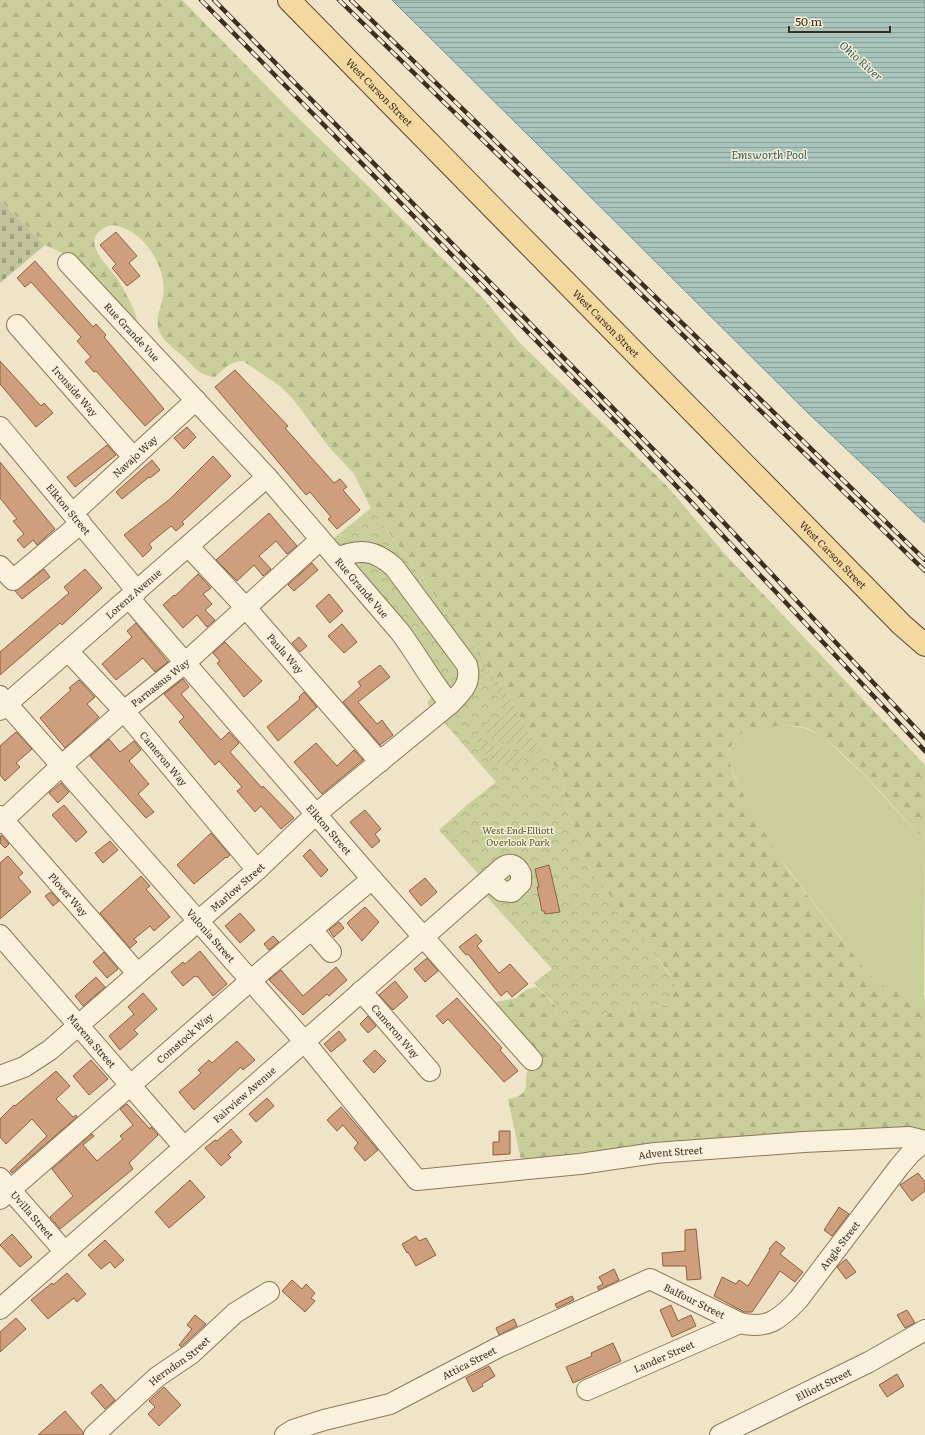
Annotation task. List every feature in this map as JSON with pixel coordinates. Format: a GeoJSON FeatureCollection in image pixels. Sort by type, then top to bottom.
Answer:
{"type":"FeatureCollection","features":[{"type":"Feature","properties":{"kind":"main road","name":"West Carson Street"},"geometry":{"type":"LineString","coordinates":[[289,0],[896,619],[925,645]]}},
{"type":"Feature","properties":{"kind":"street","name":"Rue Grande Vue"},"geometry":{"type":"LineString","coordinates":[[68,263],[267,477],[400,632],[416,654],[432,681],[450,704]]}},
{"type":"Feature","properties":{"kind":"street","name":"Ironside Way"},"geometry":{"type":"LineString","coordinates":[[17,325],[133,457]]}},
{"type":"Feature","properties":{"kind":"street","name":"Navajo Way"},"geometry":{"type":"LineString","coordinates":[[6,573],[77,518],[133,457],[196,400]]}},
{"type":"Feature","properties":{"kind":"street","name":"Elkton Street"},"geometry":{"type":"LineString","coordinates":[[0,426],[77,518],[133,594],[186,662],[372,879],[532,1060]]}},
{"type":"Feature","properties":{"kind":"street","name":"Lorenz Avenue"},"geometry":{"type":"LineString","coordinates":[[2,703],[68,651],[267,477]]}},
{"type":"Feature","properties":{"kind":"street","name":"Parnassus Way"},"geometry":{"type":"LineString","coordinates":[[1,820],[124,711],[186,662],[320,540]]}},
{"type":"Feature","properties":{"kind":"street","name":"Paula Way"},"geometry":{"type":"LineString","coordinates":[[188,546],[246,608],[380,762]]}},
{"type":"Feature","properties":{"kind":"street","name":"Marlow Street"},"geometry":{"type":"LineString","coordinates":[[4,1070],[24,1067],[50,1050],[257,870],[316,814],[450,704],[467,685],[469,677],[467,665],[394,567],[385,559],[365,552],[347,554],[337,558]]}},
{"type":"Feature","properties":{"kind":"street","name":"Cameron Way"},"geometry":{"type":"LineString","coordinates":[[68,651],[124,711],[257,870]]}},
{"type":"Feature","properties":{"kind":"street","name":"Valonia Street"},"geometry":{"type":"LineString","coordinates":[[2,703],[61,766],[304,1041],[417,1180]]}},
{"type":"Feature","properties":{"kind":"street","name":"Plover Way"},"geometry":{"type":"LineString","coordinates":[[1,820],[137,973]]}},
{"type":"Feature","properties":{"kind":"street","name":"Comstock Way"},"geometry":{"type":"LineString","coordinates":[[3,1189],[132,1085],[250,981],[372,879]]}},
{"type":"Feature","properties":{"kind":"street","name":"Fairview Avenue"},"geometry":{"type":"LineString","coordinates":[[0,1309],[183,1146],[489,880]]}},
{"type":"Feature","properties":{"kind":"street"},"geometry":{"type":"LineString","coordinates":[[312,930],[331,952]]}},
{"type":"Feature","properties":{"kind":"street","name":"Marena Street"},"geometry":{"type":"LineString","coordinates":[[0,935],[132,1085],[183,1146]]}},
{"type":"Feature","properties":{"kind":"street","name":"Cameron Way"},"geometry":{"type":"LineString","coordinates":[[361,991],[430,1070]]}},
{"type":"Feature","properties":{"kind":"street","name":"Advent Street"},"geometry":{"type":"LineString","coordinates":[[417,1180],[580,1164],[655,1153],[796,1142],[909,1137],[925,1141]]}},
{"type":"Feature","properties":{"kind":"street","name":"Angle Street"},"geometry":{"type":"LineString","coordinates":[[740,1323],[752,1326],[773,1322],[785,1315],[899,1167],[910,1154],[925,1141]]}},
{"type":"Feature","properties":{"kind":"street","name":"Uvilla Street"},"geometry":{"type":"LineString","coordinates":[[3,1189],[65,1252]]}},
{"type":"Feature","properties":{"kind":"street","name":"Balfour Street"},"geometry":{"type":"LineString","coordinates":[[650,1279],[740,1323]]}},
{"type":"Feature","properties":{"kind":"street","name":"Attica Street"},"geometry":{"type":"LineString","coordinates":[[285,1435],[293,1430],[324,1420],[390,1404],[499,1347],[650,1279]]}},
{"type":"Feature","properties":{"kind":"street","name":"Herndon Street"},"geometry":{"type":"LineString","coordinates":[[94,1435],[156,1378],[191,1354],[235,1313],[269,1292]]}},
{"type":"Feature","properties":{"kind":"street","name":"Lander Street"},"geometry":{"type":"LineString","coordinates":[[587,1390],[740,1323]]}},
{"type":"Feature","properties":{"kind":"street","name":"Elliott Street"},"geometry":{"type":"LineString","coordinates":[[720,1435],[869,1362],[925,1330]]}},
{"type":"Feature","properties":{"kind":"green space"},"geometry":{"type":"Polygon","coordinates":[[[0,0],[182,0],[291,111],[482,297],[519,342],[667,486],[724,553],[925,765],[925,841],[867,777],[849,760],[816,733],[803,727],[780,726],[753,729],[743,733],[731,746],[727,753],[735,778],[755,817],[788,870],[862,966],[878,983],[890,990],[925,999],[925,1131],[522,1165],[508,1099],[517,1097],[525,1090],[526,1076],[531,1065],[494,1004],[496,1002],[516,998],[527,989],[537,987],[555,1005],[558,1014],[580,1024],[608,1013],[670,1005],[670,974],[593,875],[583,857],[569,816],[561,774],[528,732],[512,702],[371,508],[354,474],[329,447],[293,399],[280,386],[243,361],[235,362],[224,368],[215,377],[206,375],[195,368],[165,340],[159,332],[158,327],[158,316],[164,286],[162,275],[152,253],[137,236],[127,230],[112,225],[108,226],[97,234],[94,240],[95,246],[102,260],[116,277],[129,300],[135,313],[137,323],[67,255],[45,245],[0,200],[0,0]]]}},
{"type":"Feature","properties":{"kind":"green space"},"geometry":{"type":"Polygon","coordinates":[[[0,200],[45,245],[0,283],[0,200]]]}},
{"type":"Feature","properties":{"kind":"green space","name":"West End-Elliott Overlook Park"},"geometry":{"type":"Polygon","coordinates":[[[371,508],[512,702],[528,732],[561,774],[569,816],[583,857],[593,875],[618,905],[675,982],[676,989],[670,1005],[608,1013],[580,1024],[565,1022],[558,1014],[555,1004],[534,983],[552,969],[487,897],[485,898],[482,895],[481,877],[439,830],[496,782],[427,703],[431,697],[430,690],[387,632],[366,610],[321,556],[334,538],[371,508]]]}},
{"type":"Feature","properties":{"kind":"green space"},"geometry":{"type":"Polygon","coordinates":[[[471,644],[512,702],[528,732],[545,753],[541,754],[533,750],[529,752],[517,744],[496,741],[488,736],[486,730],[487,723],[490,720],[506,716],[493,682],[469,646],[471,644]]]}},
{"type":"Feature","properties":{"kind":"green space"},"geometry":{"type":"Polygon","coordinates":[[[480,724],[479,732],[484,742],[518,752],[530,766],[499,764],[488,758],[483,753],[477,742],[477,730],[480,724]]]}},
{"type":"Feature","properties":{"kind":"green space"},"geometry":{"type":"Polygon","coordinates":[[[786,725],[804,728],[822,736],[863,774],[925,841],[924,999],[889,990],[878,984],[867,974],[789,870],[760,826],[747,803],[727,753],[732,744],[744,732],[759,727],[786,725]]]}},
{"type":"Feature","properties":{"kind":"water","name":"Emsworth Pool"},"geometry":{"type":"Polygon","coordinates":[[[392,0],[925,0],[925,523],[808,413],[392,0]]]}},
{"type":"Feature","properties":{"kind":"building"},"geometry":{"type":"Polygon","coordinates":[[[116,232],[137,256],[129,263],[140,276],[127,286],[112,268],[116,264],[100,245],[116,232]]]}},
{"type":"Feature","properties":{"kind":"building"},"geometry":{"type":"Polygon","coordinates":[[[35,261],[93,327],[96,324],[106,335],[104,337],[164,409],[145,426],[96,371],[94,372],[85,362],[91,357],[77,341],[81,337],[31,282],[25,287],[17,278],[35,261]]]}},
{"type":"Feature","properties":{"kind":"building"},"geometry":{"type":"Polygon","coordinates":[[[0,361],[41,406],[44,403],[53,413],[36,427],[0,384],[0,361]]]}},
{"type":"Feature","properties":{"kind":"building"},"geometry":{"type":"Polygon","coordinates":[[[235,370],[288,426],[285,428],[334,483],[340,479],[347,487],[343,490],[360,510],[337,529],[328,519],[331,517],[310,492],[306,495],[215,387],[235,370]]]}},
{"type":"Feature","properties":{"kind":"building"},"geometry":{"type":"Polygon","coordinates":[[[187,427],[196,437],[184,449],[174,438],[187,427]]]}},
{"type":"Feature","properties":{"kind":"building"},"geometry":{"type":"Polygon","coordinates":[[[107,445],[116,455],[75,487],[67,477],[107,445]]]}},
{"type":"Feature","properties":{"kind":"building"},"geometry":{"type":"Polygon","coordinates":[[[213,456],[231,476],[182,522],[184,524],[176,531],[171,526],[149,544],[152,548],[143,557],[124,535],[170,499],[213,456]]]}},
{"type":"Feature","properties":{"kind":"building"},"geometry":{"type":"Polygon","coordinates":[[[152,460],[160,470],[122,499],[116,492],[152,460]]]}},
{"type":"Feature","properties":{"kind":"building"},"geometry":{"type":"Polygon","coordinates":[[[0,462],[55,529],[37,545],[33,540],[24,548],[17,540],[24,534],[13,521],[17,519],[0,498],[0,462]]]}},
{"type":"Feature","properties":{"kind":"building"},"geometry":{"type":"Polygon","coordinates":[[[269,513],[297,546],[287,554],[276,541],[259,556],[271,569],[263,576],[254,565],[237,581],[216,560],[269,513]]]}},
{"type":"Feature","properties":{"kind":"building"},"geometry":{"type":"Polygon","coordinates":[[[312,563],[318,570],[294,591],[288,585],[312,563]]]}},
{"type":"Feature","properties":{"kind":"building"},"geometry":{"type":"Polygon","coordinates":[[[44,569],[50,577],[22,599],[15,591],[44,569]]]}},
{"type":"Feature","properties":{"kind":"building"},"geometry":{"type":"Polygon","coordinates":[[[85,569],[102,588],[62,625],[60,623],[0,675],[0,652],[69,593],[64,587],[85,569]]]}},
{"type":"Feature","properties":{"kind":"building"},"geometry":{"type":"Polygon","coordinates":[[[198,574],[211,588],[203,594],[212,604],[205,610],[215,620],[207,627],[197,615],[183,628],[163,605],[174,595],[175,596],[198,574]]]}},
{"type":"Feature","properties":{"kind":"building"},"geometry":{"type":"Polygon","coordinates":[[[329,594],[343,611],[330,623],[316,606],[329,594]]]}},
{"type":"Feature","properties":{"kind":"building"},"geometry":{"type":"Polygon","coordinates":[[[136,623],[168,662],[155,672],[143,658],[116,680],[102,664],[132,637],[127,631],[136,623]]]}},
{"type":"Feature","properties":{"kind":"building"},"geometry":{"type":"Polygon","coordinates":[[[342,624],[357,642],[344,653],[328,636],[342,624]]]}},
{"type":"Feature","properties":{"kind":"building"},"geometry":{"type":"Polygon","coordinates":[[[299,637],[307,646],[300,652],[292,643],[299,637]]]}},
{"type":"Feature","properties":{"kind":"building"},"geometry":{"type":"Polygon","coordinates":[[[225,642],[262,681],[244,697],[217,663],[220,661],[213,653],[225,642]]]}},
{"type":"Feature","properties":{"kind":"building"},"geometry":{"type":"Polygon","coordinates":[[[380,665],[390,677],[358,702],[377,724],[382,720],[393,735],[380,745],[343,702],[361,686],[358,682],[380,665]]]}},
{"type":"Feature","properties":{"kind":"building"},"geometry":{"type":"Polygon","coordinates":[[[183,679],[189,687],[181,694],[221,740],[229,732],[239,743],[230,752],[262,788],[263,786],[294,818],[281,829],[261,806],[255,812],[237,791],[242,787],[219,761],[215,765],[179,722],[184,717],[164,694],[183,679]]]}},
{"type":"Feature","properties":{"kind":"building"},"geometry":{"type":"Polygon","coordinates":[[[79,680],[95,697],[87,704],[99,717],[65,748],[40,718],[71,690],[69,688],[79,680]]]}},
{"type":"Feature","properties":{"kind":"building"},"geometry":{"type":"Polygon","coordinates":[[[304,692],[317,707],[278,741],[267,727],[300,699],[299,697],[304,692]]]}},
{"type":"Feature","properties":{"kind":"building"},"geometry":{"type":"Polygon","coordinates":[[[16,732],[32,749],[16,763],[20,767],[5,781],[0,775],[0,746],[16,732]]]}},
{"type":"Feature","properties":{"kind":"building"},"geometry":{"type":"Polygon","coordinates":[[[109,739],[120,752],[134,741],[141,750],[129,761],[149,784],[138,794],[154,812],[146,818],[90,756],[109,739]]]}},
{"type":"Feature","properties":{"kind":"building"},"geometry":{"type":"Polygon","coordinates":[[[316,743],[337,766],[354,750],[363,760],[322,794],[294,762],[316,743]]]}},
{"type":"Feature","properties":{"kind":"building"},"geometry":{"type":"Polygon","coordinates":[[[61,783],[69,792],[58,803],[49,793],[61,783]]]}},
{"type":"Feature","properties":{"kind":"building"},"geometry":{"type":"Polygon","coordinates":[[[64,805],[87,832],[76,842],[52,815],[64,805]]]}},
{"type":"Feature","properties":{"kind":"building"},"geometry":{"type":"Polygon","coordinates":[[[365,810],[381,829],[375,834],[380,841],[372,848],[350,822],[365,810]]]}},
{"type":"Feature","properties":{"kind":"building"},"geometry":{"type":"Polygon","coordinates":[[[211,833],[230,855],[194,884],[177,865],[211,833]]]}},
{"type":"Feature","properties":{"kind":"building"},"geometry":{"type":"Polygon","coordinates":[[[1,835],[9,844],[5,848],[0,843],[1,835]]]}},
{"type":"Feature","properties":{"kind":"building"},"geometry":{"type":"Polygon","coordinates":[[[110,841],[118,850],[103,863],[95,853],[110,841]]]}},
{"type":"Feature","properties":{"kind":"building"},"geometry":{"type":"Polygon","coordinates":[[[310,849],[328,870],[321,877],[303,856],[310,849]]]}},
{"type":"Feature","properties":{"kind":"building"},"geometry":{"type":"Polygon","coordinates":[[[8,856],[23,873],[18,877],[31,892],[0,919],[0,863],[8,856]]]}},
{"type":"Feature","properties":{"kind":"building"},"geometry":{"type":"Polygon","coordinates":[[[549,865],[560,912],[545,914],[544,911],[542,911],[535,869],[549,865]]]}},
{"type":"Feature","properties":{"kind":"building"},"geometry":{"type":"Polygon","coordinates":[[[141,876],[150,886],[146,889],[170,917],[154,931],[150,926],[134,939],[137,942],[130,948],[100,913],[141,876]]]}},
{"type":"Feature","properties":{"kind":"building"},"geometry":{"type":"Polygon","coordinates":[[[425,878],[437,892],[421,906],[409,891],[425,878]]]}},
{"type":"Feature","properties":{"kind":"building"},"geometry":{"type":"Polygon","coordinates":[[[51,892],[59,901],[53,906],[45,896],[51,892]]]}},
{"type":"Feature","properties":{"kind":"building"},"geometry":{"type":"Polygon","coordinates":[[[365,907],[379,922],[362,941],[347,923],[365,907]]]}},
{"type":"Feature","properties":{"kind":"building"},"geometry":{"type":"Polygon","coordinates":[[[240,913],[255,930],[240,943],[225,926],[240,913]]]}},
{"type":"Feature","properties":{"kind":"building"},"geometry":{"type":"Polygon","coordinates":[[[339,922],[344,928],[334,937],[329,930],[339,922]]]}},
{"type":"Feature","properties":{"kind":"building"},"geometry":{"type":"Polygon","coordinates":[[[476,934],[482,941],[477,946],[499,973],[510,964],[528,984],[512,997],[507,991],[501,996],[468,954],[466,955],[459,947],[476,934]]]}},
{"type":"Feature","properties":{"kind":"building"},"geometry":{"type":"Polygon","coordinates":[[[273,936],[279,942],[269,950],[264,944],[273,936]]]}},
{"type":"Feature","properties":{"kind":"building"},"geometry":{"type":"Polygon","coordinates":[[[200,951],[227,984],[213,996],[198,977],[195,976],[183,986],[171,972],[183,962],[185,964],[200,951]]]}},
{"type":"Feature","properties":{"kind":"building"},"geometry":{"type":"Polygon","coordinates":[[[104,952],[118,969],[107,978],[93,962],[104,952]]]}},
{"type":"Feature","properties":{"kind":"building"},"geometry":{"type":"Polygon","coordinates":[[[427,958],[438,971],[425,982],[414,969],[427,958]]]}},
{"type":"Feature","properties":{"kind":"building"},"geometry":{"type":"Polygon","coordinates":[[[336,967],[347,980],[329,996],[327,994],[303,1015],[269,980],[281,970],[303,996],[336,967]]]}},
{"type":"Feature","properties":{"kind":"building"},"geometry":{"type":"Polygon","coordinates":[[[96,977],[105,987],[83,1006],[75,996],[96,977]]]}},
{"type":"Feature","properties":{"kind":"building"},"geometry":{"type":"Polygon","coordinates":[[[395,981],[408,997],[393,1010],[379,995],[395,981]]]}},
{"type":"Feature","properties":{"kind":"building"},"geometry":{"type":"Polygon","coordinates":[[[143,993],[157,1009],[134,1030],[138,1034],[120,1050],[109,1036],[134,1014],[128,1007],[143,993]]]}},
{"type":"Feature","properties":{"kind":"building"},"geometry":{"type":"Polygon","coordinates":[[[457,998],[502,1048],[500,1050],[518,1071],[504,1082],[448,1019],[443,1024],[436,1016],[457,998]]]}},
{"type":"Feature","properties":{"kind":"building"},"geometry":{"type":"Polygon","coordinates":[[[368,1016],[376,1026],[368,1033],[360,1024],[368,1016]]]}},
{"type":"Feature","properties":{"kind":"building"},"geometry":{"type":"Polygon","coordinates":[[[339,1031],[346,1040],[331,1052],[324,1044],[339,1031]]]}},
{"type":"Feature","properties":{"kind":"building"},"geometry":{"type":"Polygon","coordinates":[[[237,1041],[255,1060],[243,1070],[241,1067],[194,1110],[179,1092],[201,1073],[198,1070],[209,1060],[212,1063],[237,1041]]]}},
{"type":"Feature","properties":{"kind":"building"},"geometry":{"type":"Polygon","coordinates":[[[375,1050],[386,1061],[374,1073],[363,1061],[375,1050]]]}},
{"type":"Feature","properties":{"kind":"building"},"geometry":{"type":"Polygon","coordinates":[[[91,1060],[108,1079],[89,1095],[73,1076],[91,1060]]]}},
{"type":"Feature","properties":{"kind":"building"},"geometry":{"type":"Polygon","coordinates":[[[56,1071],[70,1086],[56,1099],[73,1117],[76,1115],[77,1117],[12,1173],[10,1171],[47,1136],[32,1119],[6,1144],[0,1137],[0,1119],[14,1105],[15,1106],[56,1071]]]}},
{"type":"Feature","properties":{"kind":"building"},"geometry":{"type":"Polygon","coordinates":[[[267,1098],[274,1106],[256,1122],[249,1114],[267,1098]]]}},
{"type":"Feature","properties":{"kind":"building"},"geometry":{"type":"Polygon","coordinates":[[[127,1104],[150,1129],[151,1127],[158,1135],[129,1163],[133,1169],[60,1229],[50,1217],[73,1196],[52,1169],[92,1134],[94,1136],[83,1145],[97,1161],[123,1139],[120,1136],[133,1125],[120,1109],[127,1104]]]}},
{"type":"Feature","properties":{"kind":"building"},"geometry":{"type":"Polygon","coordinates":[[[341,1107],[378,1150],[365,1161],[354,1148],[358,1143],[343,1125],[337,1131],[327,1120],[341,1107]]]}},
{"type":"Feature","properties":{"kind":"building"},"geometry":{"type":"Polygon","coordinates":[[[231,1129],[242,1142],[228,1155],[231,1157],[221,1166],[205,1148],[215,1140],[217,1141],[231,1129]]]}},
{"type":"Feature","properties":{"kind":"building"},"geometry":{"type":"Polygon","coordinates":[[[499,1131],[510,1131],[510,1154],[493,1155],[493,1142],[499,1142],[499,1131]]]}},
{"type":"Feature","properties":{"kind":"building"},"geometry":{"type":"Polygon","coordinates":[[[918,1173],[925,1182],[925,1191],[912,1201],[900,1185],[918,1173]]]}},
{"type":"Feature","properties":{"kind":"building"},"geometry":{"type":"Polygon","coordinates":[[[190,1180],[205,1197],[169,1228],[155,1212],[190,1180]]]}},
{"type":"Feature","properties":{"kind":"building"},"geometry":{"type":"Polygon","coordinates":[[[839,1207],[849,1214],[832,1236],[824,1230],[839,1207]]]}},
{"type":"Feature","properties":{"kind":"building"},"geometry":{"type":"Polygon","coordinates":[[[696,1229],[701,1279],[687,1280],[686,1266],[663,1266],[662,1253],[685,1251],[685,1230],[696,1229]]]}},
{"type":"Feature","properties":{"kind":"building"},"geometry":{"type":"Polygon","coordinates":[[[12,1234],[32,1257],[20,1267],[0,1245],[12,1234]]]}},
{"type":"Feature","properties":{"kind":"building"},"geometry":{"type":"Polygon","coordinates":[[[416,1236],[419,1241],[426,1238],[436,1255],[416,1266],[402,1244],[416,1236]]]}},
{"type":"Feature","properties":{"kind":"building"},"geometry":{"type":"Polygon","coordinates":[[[105,1240],[124,1260],[115,1268],[110,1262],[101,1269],[88,1255],[105,1240]]]}},
{"type":"Feature","properties":{"kind":"building"},"geometry":{"type":"Polygon","coordinates":[[[776,1241],[785,1248],[780,1254],[803,1272],[795,1282],[780,1271],[752,1312],[744,1312],[714,1296],[722,1277],[736,1284],[739,1280],[748,1286],[770,1250],[769,1249],[776,1241]]]}},
{"type":"Feature","properties":{"kind":"building"},"geometry":{"type":"Polygon","coordinates":[[[846,1259],[856,1272],[846,1279],[837,1267],[846,1259]]]}},
{"type":"Feature","properties":{"kind":"building"},"geometry":{"type":"Polygon","coordinates":[[[614,1269],[619,1280],[599,1290],[597,1287],[603,1284],[599,1277],[614,1269]]]}},
{"type":"Feature","properties":{"kind":"building"},"geometry":{"type":"Polygon","coordinates":[[[67,1273],[86,1294],[77,1302],[74,1298],[48,1319],[31,1300],[52,1283],[53,1285],[67,1273]]]}},
{"type":"Feature","properties":{"kind":"building"},"geometry":{"type":"Polygon","coordinates":[[[292,1280],[302,1289],[306,1284],[315,1293],[311,1298],[315,1301],[305,1312],[282,1291],[292,1280]]]}},
{"type":"Feature","properties":{"kind":"building"},"geometry":{"type":"Polygon","coordinates":[[[572,1296],[574,1300],[557,1308],[555,1304],[572,1296]]]}},
{"type":"Feature","properties":{"kind":"building"},"geometry":{"type":"Polygon","coordinates":[[[671,1305],[678,1321],[691,1315],[696,1326],[672,1337],[660,1310],[671,1305]]]}},
{"type":"Feature","properties":{"kind":"building"},"geometry":{"type":"Polygon","coordinates":[[[907,1310],[915,1323],[905,1328],[897,1315],[907,1310]]]}},
{"type":"Feature","properties":{"kind":"building"},"geometry":{"type":"Polygon","coordinates":[[[195,1315],[206,1324],[181,1347],[179,1345],[192,1329],[187,1325],[195,1315]]]}},
{"type":"Feature","properties":{"kind":"building"},"geometry":{"type":"Polygon","coordinates":[[[16,1318],[26,1329],[0,1352],[0,1332],[16,1318]]]}},
{"type":"Feature","properties":{"kind":"building"},"geometry":{"type":"Polygon","coordinates":[[[514,1319],[517,1326],[499,1335],[496,1328],[514,1319]]]}},
{"type":"Feature","properties":{"kind":"building"},"geometry":{"type":"Polygon","coordinates":[[[613,1343],[621,1361],[573,1383],[566,1367],[592,1356],[591,1353],[613,1343]]]}},
{"type":"Feature","properties":{"kind":"building"},"geometry":{"type":"Polygon","coordinates":[[[489,1366],[495,1376],[473,1392],[466,1378],[489,1366]]]}},
{"type":"Feature","properties":{"kind":"building"},"geometry":{"type":"Polygon","coordinates":[[[897,1374],[904,1386],[887,1397],[879,1385],[897,1374]]]}},
{"type":"Feature","properties":{"kind":"building"},"geometry":{"type":"Polygon","coordinates":[[[101,1384],[115,1400],[105,1409],[91,1393],[101,1384]]]}},
{"type":"Feature","properties":{"kind":"building"},"geometry":{"type":"Polygon","coordinates":[[[164,1387],[181,1405],[159,1426],[148,1414],[155,1407],[149,1401],[164,1387]]]}},
{"type":"Feature","properties":{"kind":"building"},"geometry":{"type":"Polygon","coordinates":[[[65,1411],[83,1432],[83,1435],[38,1435],[65,1411]]]}},
{"type":"Feature","properties":{"kind":"railway"},"geometry":{"type":"LineString","coordinates":[[201,0],[620,426],[925,751]]}},
{"type":"Feature","properties":{"kind":"railway"},"geometry":{"type":"LineString","coordinates":[[214,0],[699,496],[925,738]]}},
{"type":"Feature","properties":{"kind":"railway"},"geometry":{"type":"LineString","coordinates":[[339,0],[925,571]]}},
{"type":"Feature","properties":{"kind":"railway"},"geometry":{"type":"LineString","coordinates":[[351,0],[925,560]]}},
{"type":"Feature","properties":{"kind":"water label","name":"Ohio River"},"geometry":{"type":"Point","coordinates":[861,61]}}]}
